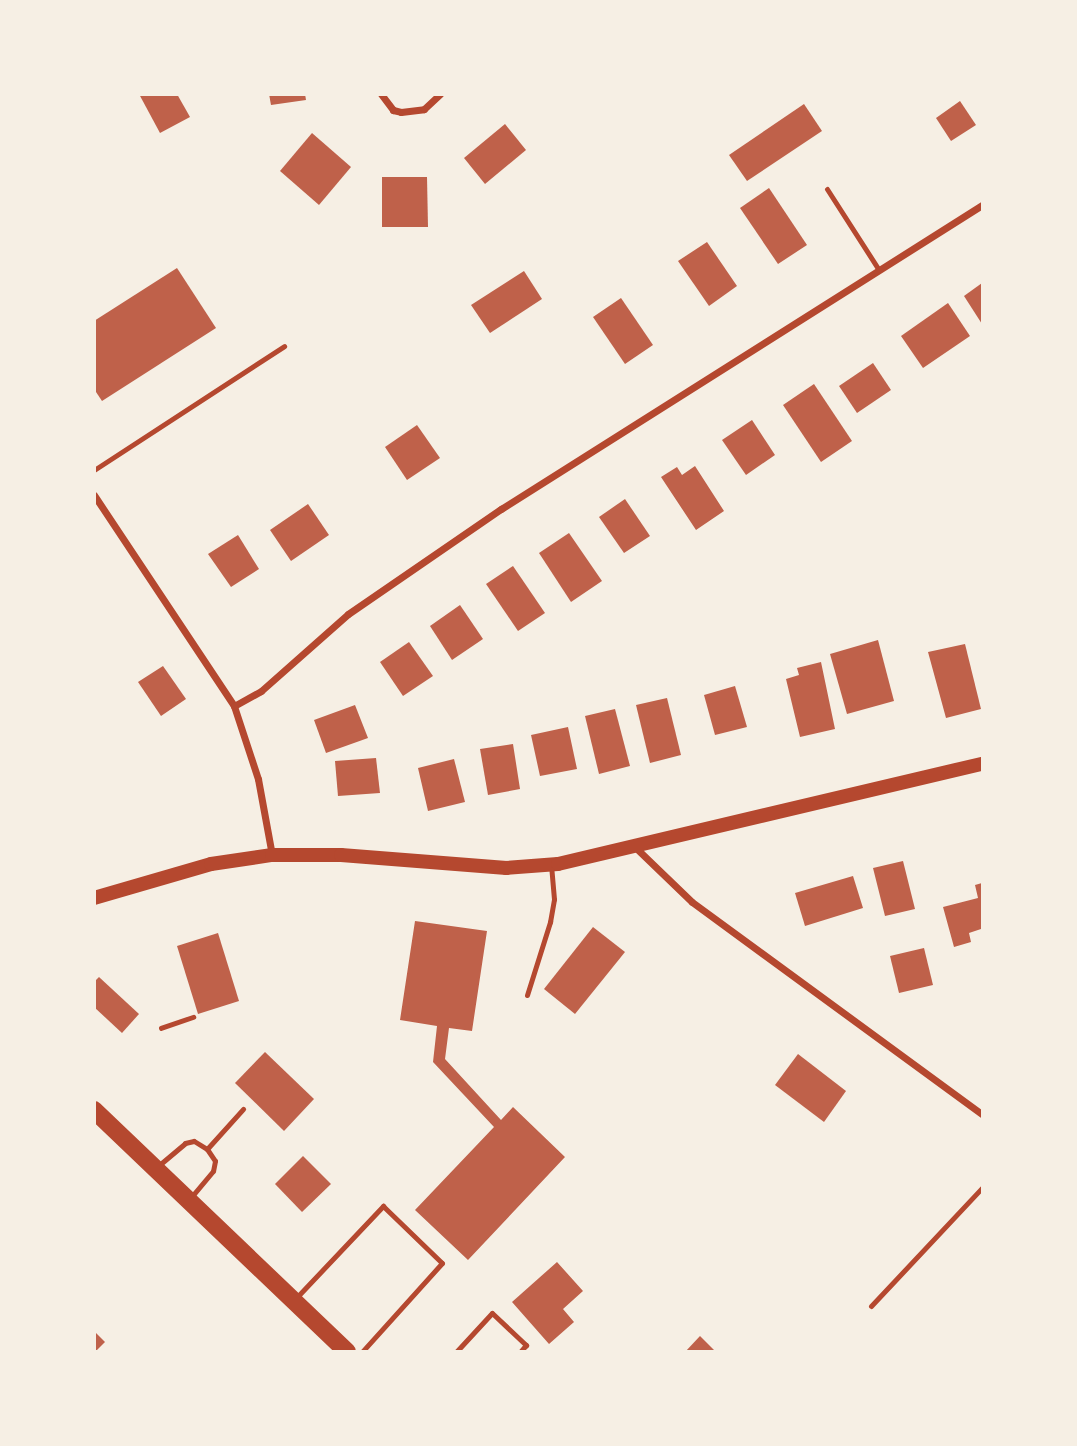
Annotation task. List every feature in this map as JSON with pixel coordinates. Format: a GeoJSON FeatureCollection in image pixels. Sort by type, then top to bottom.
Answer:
{"type":"FeatureCollection","features":[{"type":"Feature","properties":{"kind":"main road"},"geometry":{"type":"LineString","coordinates":[[94,898],[211,864],[272,855],[341,855],[506,868],[551,865],[637,849],[982,764]]}},
{"type":"Feature","properties":{"kind":"main road"},"geometry":{"type":"LineString","coordinates":[[96,1114],[347,1352]]}},
{"type":"Feature","properties":{"kind":"street"},"geometry":{"type":"LineString","coordinates":[[381,94],[393,110],[401,113],[425,109],[440,94]]}},
{"type":"Feature","properties":{"kind":"street"},"geometry":{"type":"LineString","coordinates":[[234,706],[261,691],[348,614],[501,509],[982,205]]}},
{"type":"Feature","properties":{"kind":"street"},"geometry":{"type":"LineString","coordinates":[[94,495],[234,706],[258,779],[272,855]]}},
{"type":"Feature","properties":{"kind":"street"},"geometry":{"type":"LineString","coordinates":[[637,849],[692,902],[982,1114]]}},
{"type":"Feature","properties":{"kind":"lane"},"geometry":{"type":"LineString","coordinates":[[827,189],[879,270]]}},
{"type":"Feature","properties":{"kind":"lane"},"geometry":{"type":"LineString","coordinates":[[94,470],[284,346]]}},
{"type":"Feature","properties":{"kind":"lane"},"geometry":{"type":"LineString","coordinates":[[527,995],[554,899],[551,865]]}},
{"type":"Feature","properties":{"kind":"lane"},"geometry":{"type":"LineString","coordinates":[[207,1149],[243,1109]]}},
{"type":"Feature","properties":{"kind":"lane"},"geometry":{"type":"LineString","coordinates":[[156,1168],[185,1143],[194,1141],[207,1149],[215,1161],[213,1171],[188,1200]]}},
{"type":"Feature","properties":{"kind":"lane"},"geometry":{"type":"LineString","coordinates":[[871,1306],[982,1188]]}},
{"type":"Feature","properties":{"kind":"lane"},"geometry":{"type":"LineString","coordinates":[[294,1300],[383,1206],[442,1263],[362,1352]]}},
{"type":"Feature","properties":{"kind":"lane"},"geometry":{"type":"LineString","coordinates":[[456,1352],[492,1313],[526,1345],[520,1352]]}},
{"type":"Feature","properties":{"kind":"path"},"geometry":{"type":"LineString","coordinates":[[161,1028],[193,1017]]}},
{"type":"Feature","properties":{"kind":"building"},"geometry":{"type":"Polygon","coordinates":[[[139,94],[177,94],[190,117],[160,133],[139,94]]]}},
{"type":"Feature","properties":{"kind":"building"},"geometry":{"type":"Polygon","coordinates":[[[269,94],[305,94],[306,100],[271,105],[269,94]]]}},
{"type":"Feature","properties":{"kind":"building"},"geometry":{"type":"Polygon","coordinates":[[[960,101],[976,125],[951,141],[936,118],[960,101]]]}},
{"type":"Feature","properties":{"kind":"building"},"geometry":{"type":"Polygon","coordinates":[[[804,104],[822,131],[747,181],[729,155],[804,104]]]}},
{"type":"Feature","properties":{"kind":"building"},"geometry":{"type":"Polygon","coordinates":[[[505,124],[526,150],[485,184],[464,158],[505,124]]]}},
{"type":"Feature","properties":{"kind":"building"},"geometry":{"type":"Polygon","coordinates":[[[312,133],[351,167],[319,205],[280,171],[312,133]]]}},
{"type":"Feature","properties":{"kind":"building"},"geometry":{"type":"Polygon","coordinates":[[[382,177],[427,177],[428,227],[382,227],[382,177]]]}},
{"type":"Feature","properties":{"kind":"building"},"geometry":{"type":"Polygon","coordinates":[[[769,188],[807,245],[778,264],[740,208],[769,188]]]}},
{"type":"Feature","properties":{"kind":"building"},"geometry":{"type":"Polygon","coordinates":[[[707,242],[737,286],[709,306],[678,261],[707,242]]]}},
{"type":"Feature","properties":{"kind":"building"},"geometry":{"type":"Polygon","coordinates":[[[177,268],[216,328],[102,401],[94,389],[94,321],[177,268]]]}},
{"type":"Feature","properties":{"kind":"building"},"geometry":{"type":"Polygon","coordinates":[[[524,271],[542,299],[490,333],[471,305],[524,271]]]}},
{"type":"Feature","properties":{"kind":"building"},"geometry":{"type":"Polygon","coordinates":[[[982,283],[982,324],[964,296],[982,283]]]}},
{"type":"Feature","properties":{"kind":"building"},"geometry":{"type":"Polygon","coordinates":[[[621,298],[653,345],[625,364],[593,317],[621,298]]]}},
{"type":"Feature","properties":{"kind":"building"},"geometry":{"type":"Polygon","coordinates":[[[948,303],[970,336],[923,368],[901,336],[948,303]]]}},
{"type":"Feature","properties":{"kind":"building"},"geometry":{"type":"Polygon","coordinates":[[[873,363],[891,390],[857,413],[839,386],[873,363]]]}},
{"type":"Feature","properties":{"kind":"building"},"geometry":{"type":"Polygon","coordinates":[[[814,384],[852,441],[821,462],[783,405],[814,384]]]}},
{"type":"Feature","properties":{"kind":"building"},"geometry":{"type":"Polygon","coordinates":[[[752,420],[775,455],[746,475],[722,440],[752,420]]]}},
{"type":"Feature","properties":{"kind":"building"},"geometry":{"type":"Polygon","coordinates":[[[417,425],[440,458],[407,480],[385,447],[417,425]]]}},
{"type":"Feature","properties":{"kind":"building"},"geometry":{"type":"Polygon","coordinates":[[[695,466],[724,511],[696,530],[661,477],[677,467],[682,475],[695,466]]]}},
{"type":"Feature","properties":{"kind":"building"},"geometry":{"type":"Polygon","coordinates":[[[625,499],[650,536],[624,553],[599,517],[625,499]]]}},
{"type":"Feature","properties":{"kind":"building"},"geometry":{"type":"Polygon","coordinates":[[[308,504],[329,535],[291,561],[270,530],[308,504]]]}},
{"type":"Feature","properties":{"kind":"building"},"geometry":{"type":"Polygon","coordinates":[[[569,533],[602,581],[571,602],[539,553],[569,533]]]}},
{"type":"Feature","properties":{"kind":"building"},"geometry":{"type":"Polygon","coordinates":[[[238,535],[259,569],[231,587],[208,554],[238,535]]]}},
{"type":"Feature","properties":{"kind":"building"},"geometry":{"type":"Polygon","coordinates":[[[513,566],[545,613],[518,631],[486,584],[513,566]]]}},
{"type":"Feature","properties":{"kind":"building"},"geometry":{"type":"Polygon","coordinates":[[[460,605],[483,639],[452,660],[430,626],[460,605]]]}},
{"type":"Feature","properties":{"kind":"building"},"geometry":{"type":"Polygon","coordinates":[[[878,640],[894,701],[847,714],[830,654],[878,640]]]}},
{"type":"Feature","properties":{"kind":"building"},"geometry":{"type":"Polygon","coordinates":[[[409,642],[433,676],[403,696],[380,662],[409,642]]]}},
{"type":"Feature","properties":{"kind":"building"},"geometry":{"type":"Polygon","coordinates":[[[965,644],[981,709],[946,718],[928,652],[965,644]]]}},
{"type":"Feature","properties":{"kind":"building"},"geometry":{"type":"Polygon","coordinates":[[[821,662],[835,729],[800,737],[786,679],[799,675],[797,668],[821,662]]]}},
{"type":"Feature","properties":{"kind":"building"},"geometry":{"type":"Polygon","coordinates":[[[163,666],[186,699],[161,716],[138,682],[163,666]]]}},
{"type":"Feature","properties":{"kind":"building"},"geometry":{"type":"Polygon","coordinates":[[[735,686],[747,727],[715,735],[704,695],[735,686]]]}},
{"type":"Feature","properties":{"kind":"building"},"geometry":{"type":"Polygon","coordinates":[[[667,698],[681,755],[650,763],[636,705],[667,698]]]}},
{"type":"Feature","properties":{"kind":"building"},"geometry":{"type":"Polygon","coordinates":[[[355,705],[368,738],[326,753],[314,720],[355,705]]]}},
{"type":"Feature","properties":{"kind":"building"},"geometry":{"type":"Polygon","coordinates":[[[615,709],[630,766],[599,774],[585,716],[615,709]]]}},
{"type":"Feature","properties":{"kind":"building"},"geometry":{"type":"Polygon","coordinates":[[[568,727],[577,769],[540,776],[531,735],[568,727]]]}},
{"type":"Feature","properties":{"kind":"building"},"geometry":{"type":"Polygon","coordinates":[[[513,744],[520,789],[488,795],[480,749],[513,744]]]}},
{"type":"Feature","properties":{"kind":"building"},"geometry":{"type":"Polygon","coordinates":[[[376,758],[380,793],[338,796],[335,761],[376,758]]]}},
{"type":"Feature","properties":{"kind":"building"},"geometry":{"type":"Polygon","coordinates":[[[454,759],[465,802],[428,811],[418,768],[454,759]]]}},
{"type":"Feature","properties":{"kind":"building"},"geometry":{"type":"Polygon","coordinates":[[[903,861],[915,909],[885,916],[873,868],[903,861]]]}},
{"type":"Feature","properties":{"kind":"building"},"geometry":{"type":"Polygon","coordinates":[[[853,876],[863,908],[805,926],[795,893],[853,876]]]}},
{"type":"Feature","properties":{"kind":"building"},"geometry":{"type":"Polygon","coordinates":[[[982,883],[981,929],[969,933],[971,942],[954,947],[943,907],[978,898],[975,885],[982,883]]]}},
{"type":"Feature","properties":{"kind":"building"},"geometry":{"type":"Polygon","coordinates":[[[415,921],[487,931],[472,1031],[449,1028],[445,1059],[501,1120],[513,1107],[565,1157],[468,1260],[415,1210],[494,1127],[433,1062],[437,1026],[400,1020],[415,921]]]}},
{"type":"Feature","properties":{"kind":"building"},"geometry":{"type":"Polygon","coordinates":[[[593,927],[625,952],[575,1014],[544,989],[593,927]]]}},
{"type":"Feature","properties":{"kind":"building"},"geometry":{"type":"Polygon","coordinates":[[[218,933],[239,1001],[198,1014],[177,946],[218,933]]]}},
{"type":"Feature","properties":{"kind":"building"},"geometry":{"type":"Polygon","coordinates":[[[924,948],[933,985],[899,993],[890,956],[924,948]]]}},
{"type":"Feature","properties":{"kind":"building"},"geometry":{"type":"Polygon","coordinates":[[[99,977],[139,1014],[122,1033],[94,1007],[94,982],[99,977]]]}},
{"type":"Feature","properties":{"kind":"building"},"geometry":{"type":"Polygon","coordinates":[[[265,1052],[314,1099],[284,1131],[235,1083],[265,1052]]]}},
{"type":"Feature","properties":{"kind":"building"},"geometry":{"type":"Polygon","coordinates":[[[798,1054],[846,1091],[824,1122],[775,1085],[798,1054]]]}},
{"type":"Feature","properties":{"kind":"building"},"geometry":{"type":"Polygon","coordinates":[[[303,1156],[331,1184],[302,1212],[275,1184],[303,1156]]]}},
{"type":"Feature","properties":{"kind":"building"},"geometry":{"type":"Polygon","coordinates":[[[557,1262],[583,1291],[563,1309],[574,1322],[549,1344],[512,1302],[557,1262]]]}},
{"type":"Feature","properties":{"kind":"building"},"geometry":{"type":"Polygon","coordinates":[[[94,1331],[105,1342],[95,1352],[94,1352],[94,1331]]]}},
{"type":"Feature","properties":{"kind":"building"},"geometry":{"type":"Polygon","coordinates":[[[700,1336],[716,1352],[685,1352],[700,1336]]]}}]}
